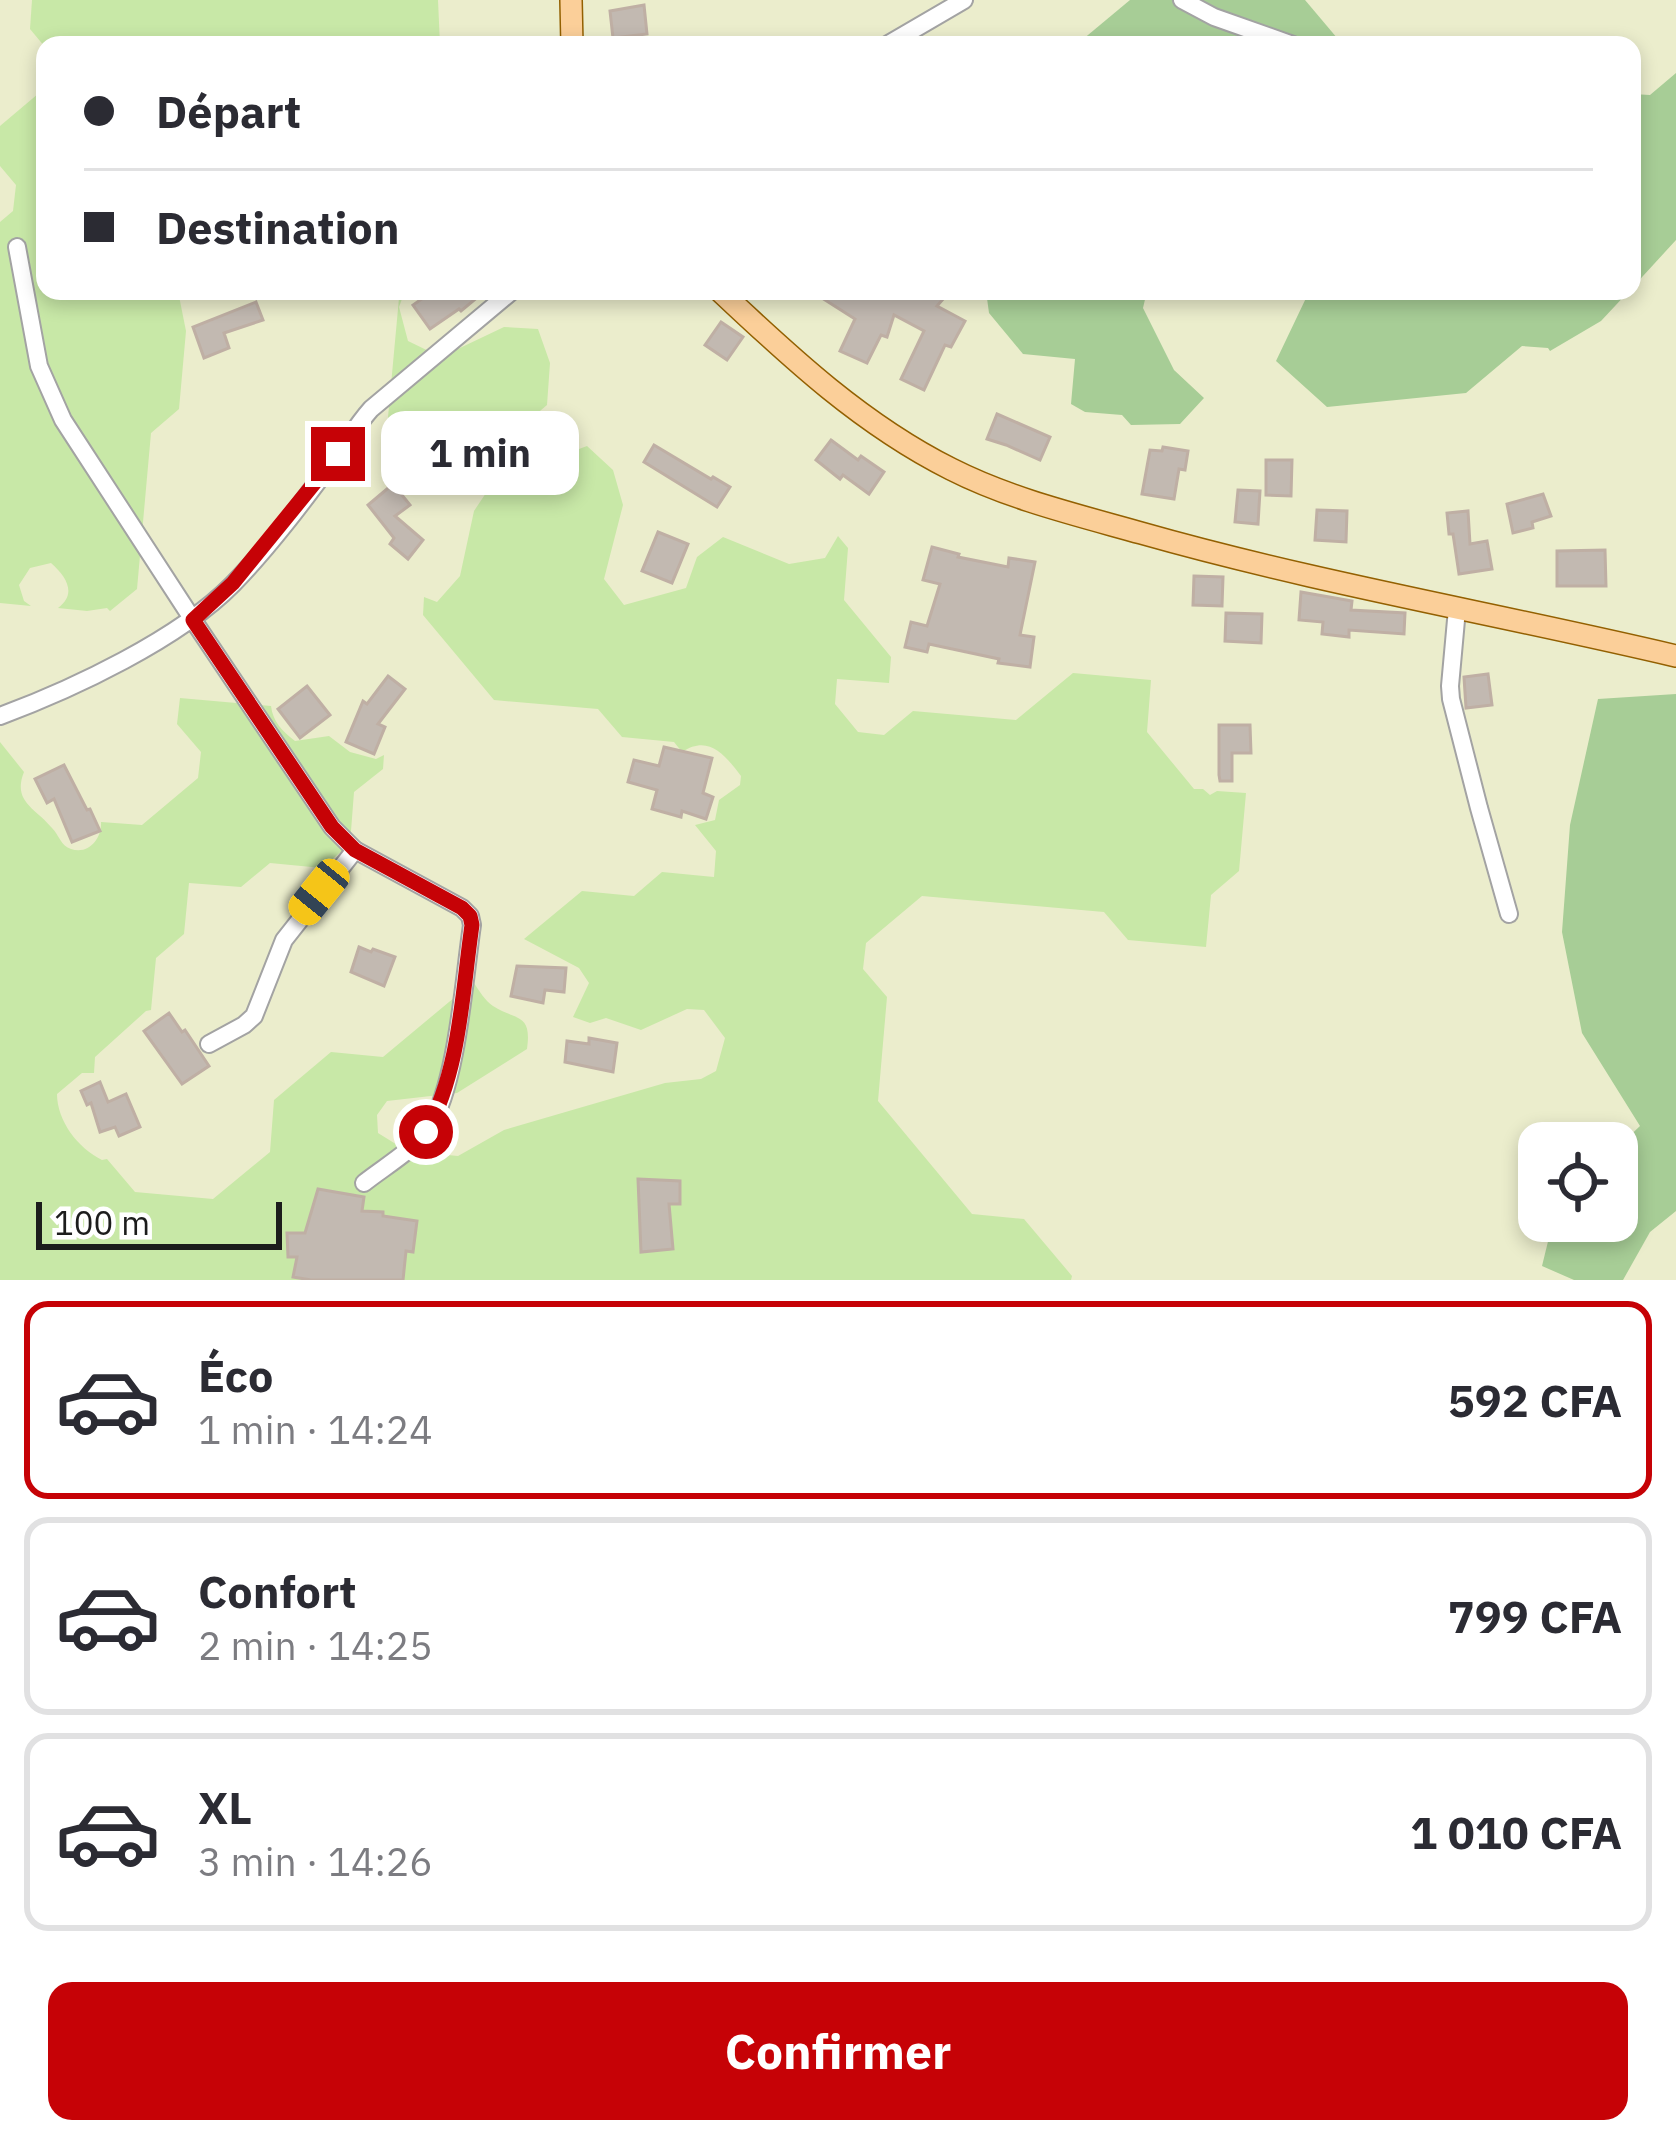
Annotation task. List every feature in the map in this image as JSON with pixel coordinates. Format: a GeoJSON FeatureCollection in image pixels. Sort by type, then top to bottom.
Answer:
{"type":"FeatureCollection","features":[{"type":"Feature","properties":{"kind":"main road"},"geometry":{"type":"LineString","coordinates":[[572,0],[572,36]]}},
{"type":"Feature","properties":{"kind":"main road"},"geometry":{"type":"LineString","coordinates":[[730,300],[872,423],[954,471],[1037,503],[1232,558],[1676,656]]}},
{"type":"Feature","properties":{"kind":"street"},"geometry":{"type":"LineString","coordinates":[[902,36],[964,0]]}},
{"type":"Feature","properties":{"kind":"street"},"geometry":{"type":"LineString","coordinates":[[1182,0],[1268,36]]}},
{"type":"Feature","properties":{"kind":"street"},"geometry":{"type":"LineString","coordinates":[[17,247],[39,366],[56,406],[332,827],[355,850],[470,916],[451,1066],[438,1111],[426,1132],[364,1184]]}},
{"type":"Feature","properties":{"kind":"street"},"geometry":{"type":"LineString","coordinates":[[0,716],[81,682],[193,620],[233,583],[308,494],[370,409],[501,300]]}},
{"type":"Feature","properties":{"kind":"street"},"geometry":{"type":"LineString","coordinates":[[1457,609],[1451,699],[1509,914]]}},
{"type":"Feature","properties":{"kind":"street"},"geometry":{"type":"LineString","coordinates":[[209,1044],[254,1016],[284,940],[355,850]]}},
{"type":"Feature","properties":{"kind":"green space"},"geometry":{"type":"Polygon","coordinates":[[[0,0],[1676,0],[1676,1280],[0,1280],[0,0]]]}},
{"type":"Feature","properties":{"kind":"green space"},"geometry":{"type":"Polygon","coordinates":[[[32,0],[438,0],[440,36],[36,36],[30,29],[32,0]]]}},
{"type":"Feature","properties":{"kind":"green space"},"geometry":{"type":"Polygon","coordinates":[[[1130,0],[1305,0],[1335,36],[1087,36],[1130,0]]]}},
{"type":"Feature","properties":{"kind":"green space"},"geometry":{"type":"Polygon","coordinates":[[[1676,73],[1676,240],[1641,278],[1641,94],[1650,95],[1676,73]]]}},
{"type":"Feature","properties":{"kind":"green space"},"geometry":{"type":"Polygon","coordinates":[[[36,96],[36,300],[180,300],[186,331],[179,409],[151,433],[137,589],[110,611],[58,608],[67,597],[68,586],[51,563],[30,568],[19,585],[31,606],[0,603],[0,222],[13,211],[16,185],[0,166],[0,126],[36,96]]]}},
{"type":"Feature","properties":{"kind":"green space"},"geometry":{"type":"Polygon","coordinates":[[[399,300],[408,341],[441,357],[504,327],[538,329],[550,363],[547,405],[499,446],[386,439],[399,300]]]}},
{"type":"Feature","properties":{"kind":"green space"},"geometry":{"type":"Polygon","coordinates":[[[987,300],[1145,300],[1143,308],[1174,370],[1204,398],[1180,424],[1131,425],[1122,415],[1085,412],[1071,404],[1075,359],[1023,354],[989,313],[987,300]]]}},
{"type":"Feature","properties":{"kind":"green space"},"geometry":{"type":"Polygon","coordinates":[[[1305,300],[1621,300],[1601,321],[1550,351],[1522,346],[1466,393],[1327,407],[1276,361],[1305,300]]]}},
{"type":"Feature","properties":{"kind":"green space"},"geometry":{"type":"Polygon","coordinates":[[[587,446],[613,470],[623,505],[604,579],[624,605],[686,588],[697,557],[723,537],[789,564],[825,558],[838,536],[848,548],[844,600],[891,657],[889,683],[837,679],[835,704],[858,732],[884,735],[913,711],[1016,720],[1073,673],[1151,680],[1147,732],[1194,789],[1210,795],[1217,791],[1246,793],[1239,871],[1211,895],[1206,947],[1128,940],[1104,912],[922,896],[866,943],[863,969],[887,997],[878,1101],[972,1214],[1024,1219],[1071,1280],[0,1280],[0,742],[24,772],[23,798],[65,845],[77,850],[93,844],[101,822],[142,825],[198,778],[201,752],[177,724],[180,698],[271,706],[279,726],[295,741],[329,736],[350,752],[376,759],[384,755],[383,769],[354,792],[350,844],[322,868],[270,863],[241,887],[189,883],[184,934],[156,958],[151,1010],[95,1057],[94,1073],[82,1073],[57,1094],[70,1133],[93,1155],[107,1159],[135,1192],[213,1199],[270,1152],[274,1100],[331,1052],[383,1057],[473,982],[490,1004],[525,1024],[527,1049],[457,1093],[387,1101],[377,1115],[378,1133],[407,1151],[458,1156],[504,1130],[665,1083],[701,1079],[716,1071],[725,1038],[704,1010],[687,1009],[641,1030],[606,1018],[590,1023],[573,1017],[589,983],[579,968],[524,939],[582,891],[634,896],[662,872],[714,877],[716,851],[695,825],[715,820],[719,800],[740,785],[741,776],[708,746],[682,752],[674,742],[622,737],[598,709],[494,700],[423,615],[424,597],[437,602],[460,576],[474,511],[494,481],[587,446]]]}},
{"type":"Feature","properties":{"kind":"green space"},"geometry":{"type":"Polygon","coordinates":[[[1676,694],[1676,1211],[1650,1232],[1623,1280],[1574,1280],[1542,1266],[1548,1242],[1638,1242],[1640,1126],[1582,1033],[1562,932],[1570,825],[1598,699],[1676,694]]]}},
{"type":"Feature","properties":{"kind":"building"},"geometry":{"type":"Polygon","coordinates":[[[644,5],[647,34],[613,36],[610,11],[644,5]]]}},
{"type":"Feature","properties":{"kind":"building"},"geometry":{"type":"Polygon","coordinates":[[[420,300],[474,300],[430,329],[413,305],[420,300]]]}},
{"type":"Feature","properties":{"kind":"building"},"geometry":{"type":"Polygon","coordinates":[[[825,300],[942,300],[937,306],[965,321],[951,347],[945,345],[924,390],[901,379],[924,331],[894,315],[887,337],[881,335],[867,363],[840,351],[855,319],[825,300]]]}},
{"type":"Feature","properties":{"kind":"building"},"geometry":{"type":"Polygon","coordinates":[[[256,302],[263,320],[224,333],[229,348],[204,358],[193,327],[256,302]]]}},
{"type":"Feature","properties":{"kind":"building"},"geometry":{"type":"Polygon","coordinates":[[[721,322],[743,337],[727,360],[705,345],[721,322]]]}},
{"type":"Feature","properties":{"kind":"building"},"geometry":{"type":"Polygon","coordinates":[[[997,414],[1050,437],[1040,460],[987,439],[997,414]]]}},
{"type":"Feature","properties":{"kind":"building"},"geometry":{"type":"Polygon","coordinates":[[[831,440],[884,472],[869,494],[816,460],[831,440]]]}},
{"type":"Feature","properties":{"kind":"building"},"geometry":{"type":"Polygon","coordinates":[[[654,445],[730,487],[717,507],[644,462],[654,445]]]}},
{"type":"Feature","properties":{"kind":"building"},"geometry":{"type":"Polygon","coordinates":[[[1163,447],[1188,451],[1174,499],[1142,494],[1150,450],[1162,451],[1163,447]]]}},
{"type":"Feature","properties":{"kind":"building"},"geometry":{"type":"Polygon","coordinates":[[[1266,460],[1292,460],[1291,496],[1266,495],[1266,460]]]}},
{"type":"Feature","properties":{"kind":"building"},"geometry":{"type":"Polygon","coordinates":[[[393,484],[410,505],[395,516],[423,540],[408,559],[390,544],[394,538],[368,505],[393,484]]]}},
{"type":"Feature","properties":{"kind":"building"},"geometry":{"type":"Polygon","coordinates":[[[1238,490],[1260,491],[1258,524],[1235,522],[1238,490]]]}},
{"type":"Feature","properties":{"kind":"building"},"geometry":{"type":"Polygon","coordinates":[[[1543,494],[1551,516],[1532,522],[1533,528],[1513,533],[1507,504],[1543,494]]]}},
{"type":"Feature","properties":{"kind":"building"},"geometry":{"type":"Polygon","coordinates":[[[1317,510],[1347,511],[1346,542],[1315,540],[1317,510]]]}},
{"type":"Feature","properties":{"kind":"building"},"geometry":{"type":"Polygon","coordinates":[[[1468,511],[1470,544],[1487,541],[1492,569],[1459,574],[1447,513],[1468,511]]]}},
{"type":"Feature","properties":{"kind":"building"},"geometry":{"type":"Polygon","coordinates":[[[658,532],[688,544],[672,583],[642,571],[658,532]]]}},
{"type":"Feature","properties":{"kind":"building"},"geometry":{"type":"Polygon","coordinates":[[[932,547],[1008,567],[1009,558],[1035,562],[1020,635],[1034,637],[1030,667],[929,644],[927,652],[905,647],[911,622],[927,626],[940,584],[923,580],[932,547]]]}},
{"type":"Feature","properties":{"kind":"building"},"geometry":{"type":"Polygon","coordinates":[[[1605,550],[1606,586],[1557,586],[1557,551],[1605,550]]]}},
{"type":"Feature","properties":{"kind":"building"},"geometry":{"type":"Polygon","coordinates":[[[1194,576],[1223,577],[1222,606],[1193,605],[1194,576]]]}},
{"type":"Feature","properties":{"kind":"building"},"geometry":{"type":"Polygon","coordinates":[[[1301,592],[1352,601],[1351,610],[1405,613],[1404,634],[1349,630],[1349,637],[1322,634],[1323,622],[1299,620],[1301,592]]]}},
{"type":"Feature","properties":{"kind":"building"},"geometry":{"type":"Polygon","coordinates":[[[1226,613],[1262,614],[1261,643],[1225,641],[1226,613]]]}},
{"type":"Feature","properties":{"kind":"building"},"geometry":{"type":"Polygon","coordinates":[[[1488,674],[1492,705],[1466,708],[1464,677],[1488,674]]]}},
{"type":"Feature","properties":{"kind":"building"},"geometry":{"type":"Polygon","coordinates":[[[388,676],[405,689],[378,724],[385,727],[374,754],[346,742],[363,701],[367,704],[388,676]]]}},
{"type":"Feature","properties":{"kind":"building"},"geometry":{"type":"Polygon","coordinates":[[[307,686],[330,715],[300,738],[278,709],[307,686]]]}},
{"type":"Feature","properties":{"kind":"building"},"geometry":{"type":"Polygon","coordinates":[[[1219,725],[1250,725],[1251,753],[1232,753],[1232,781],[1220,781],[1219,725]]]}},
{"type":"Feature","properties":{"kind":"building"},"geometry":{"type":"Polygon","coordinates":[[[664,747],[712,758],[703,793],[713,797],[706,819],[652,809],[657,790],[628,782],[634,760],[659,766],[664,747]]]}},
{"type":"Feature","properties":{"kind":"building"},"geometry":{"type":"Polygon","coordinates":[[[64,765],[100,831],[72,842],[54,799],[47,803],[35,779],[64,765]]]}},
{"type":"Feature","properties":{"kind":"building"},"geometry":{"type":"Polygon","coordinates":[[[359,947],[395,957],[384,986],[351,972],[359,947]]]}},
{"type":"Feature","properties":{"kind":"building"},"geometry":{"type":"Polygon","coordinates":[[[517,966],[566,968],[564,992],[545,990],[543,1003],[511,996],[517,966]]]}},
{"type":"Feature","properties":{"kind":"building"},"geometry":{"type":"Polygon","coordinates":[[[169,1013],[209,1066],[182,1084],[144,1031],[169,1013]]]}},
{"type":"Feature","properties":{"kind":"building"},"geometry":{"type":"Polygon","coordinates":[[[589,1038],[617,1043],[613,1072],[565,1062],[567,1041],[589,1044],[589,1038]]]}},
{"type":"Feature","properties":{"kind":"building"},"geometry":{"type":"Polygon","coordinates":[[[100,1082],[108,1102],[126,1094],[140,1127],[119,1136],[115,1127],[100,1132],[91,1103],[87,1105],[81,1091],[100,1082]]]}},
{"type":"Feature","properties":{"kind":"building"},"geometry":{"type":"Polygon","coordinates":[[[638,1179],[680,1181],[680,1204],[669,1204],[673,1249],[641,1252],[638,1179]]]}},
{"type":"Feature","properties":{"kind":"building"},"geometry":{"type":"Polygon","coordinates":[[[318,1189],[364,1197],[362,1211],[417,1221],[413,1252],[406,1251],[403,1280],[293,1277],[297,1257],[288,1257],[287,1233],[305,1233],[318,1189]]]}},
{"type":"Feature","properties":{"kind":"route"},"geometry":{"type":"LineString","coordinates":[[338,454],[233,583],[193,620],[345,843],[470,916],[451,1066],[438,1111],[426,1132]]}}]}
